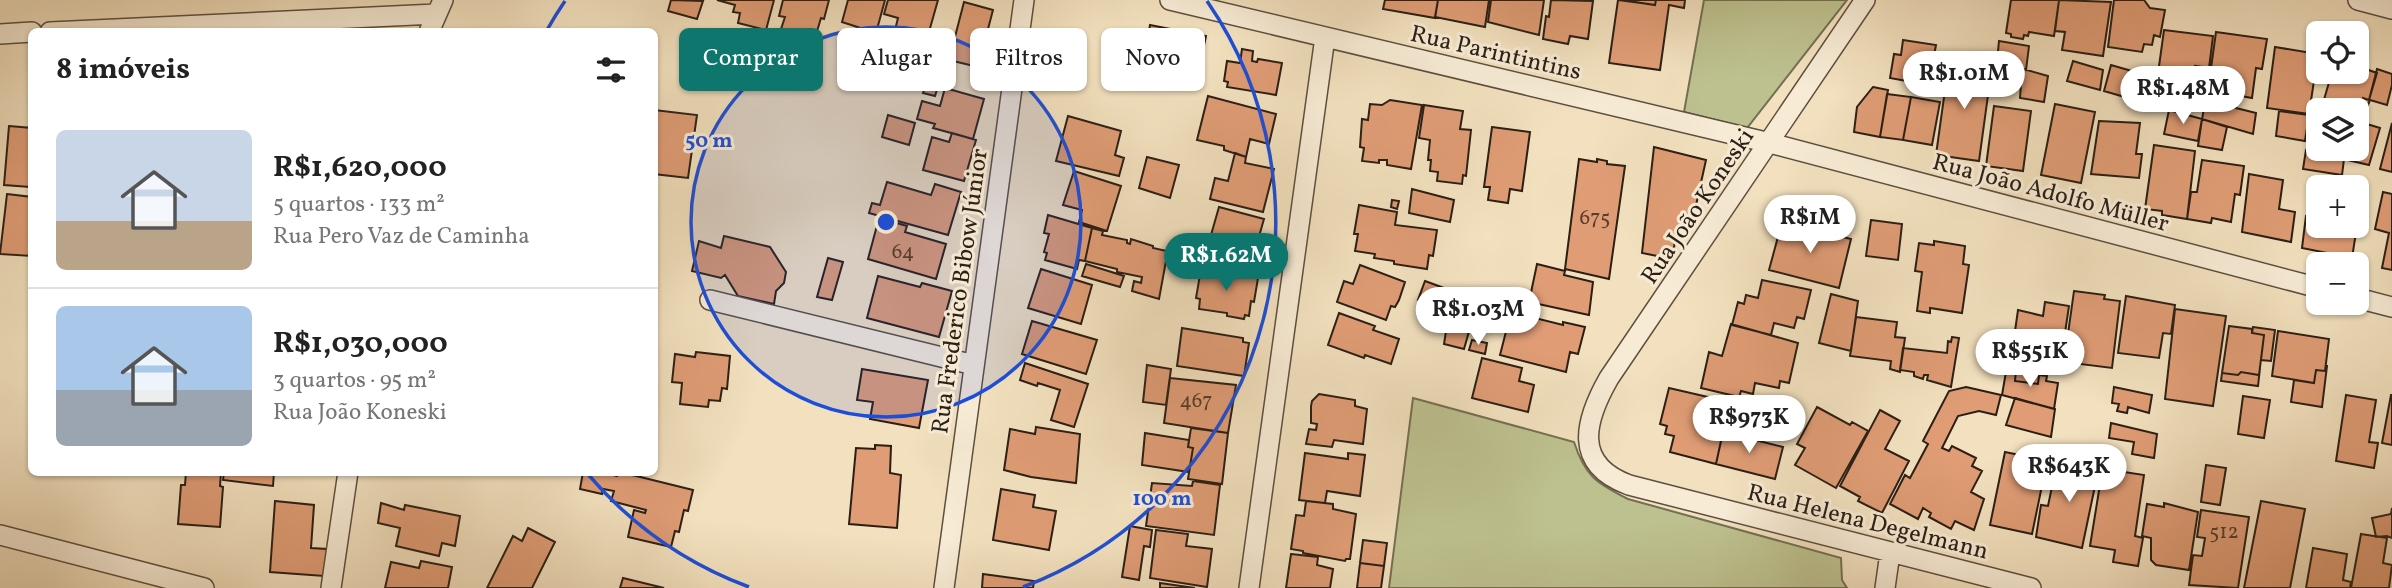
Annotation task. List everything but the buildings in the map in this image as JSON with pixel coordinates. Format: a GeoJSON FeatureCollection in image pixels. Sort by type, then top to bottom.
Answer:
{"type":"FeatureCollection","features":[{"type":"Feature","properties":{"kind":"street","name":"Rua Frederico Bibow Júnior"},"geometry":{"type":"LineString","coordinates":[[944,588],[1024,0]]}},
{"type":"Feature","properties":{"kind":"street","name":"Rua Parintintins"},"geometry":{"type":"LineString","coordinates":[[1170,0],[1770,143]]}},
{"type":"Feature","properties":{"kind":"street","name":"Rua João Koneski"},"geometry":{"type":"LineString","coordinates":[[1589,446],[1589,424],[1596,401],[1609,378],[1866,0]]}},
{"type":"Feature","properties":{"kind":"street"},"geometry":{"type":"LineString","coordinates":[[2358,0],[2392,9]]}},
{"type":"Feature","properties":{"kind":"street"},"geometry":{"type":"LineString","coordinates":[[141,28],[436,15]]}},
{"type":"Feature","properties":{"kind":"street"},"geometry":{"type":"LineString","coordinates":[[0,34],[28,32]]}},
{"type":"Feature","properties":{"kind":"street"},"geometry":{"type":"LineString","coordinates":[[1249,588],[1325,37]]}},
{"type":"Feature","properties":{"kind":"street","name":"Rua João Adolfo Müller"},"geometry":{"type":"LineString","coordinates":[[1770,143],[2306,285]]}},
{"type":"Feature","properties":{"kind":"street"},"geometry":{"type":"LineString","coordinates":[[710,300],[974,365]]}},
{"type":"Feature","properties":{"kind":"street"},"geometry":{"type":"LineString","coordinates":[[2369,301],[2392,307]]}},
{"type":"Feature","properties":{"kind":"street","name":"Rua Helena Degelmann"},"geometry":{"type":"LineString","coordinates":[[1589,446],[1601,471],[1620,482],[2031,588]]}},
{"type":"Feature","properties":{"kind":"street"},"geometry":{"type":"LineString","coordinates":[[331,588],[347,476]]}},
{"type":"Feature","properties":{"kind":"street"},"geometry":{"type":"LineString","coordinates":[[0,536],[204,588]]}},
{"type":"Feature","properties":{"kind":"street"},"geometry":{"type":"LineString","coordinates":[[1885,588],[1890,553]]}},
{"type":"Feature","properties":{"kind":"green space"},"geometry":{"type":"Polygon","coordinates":[[[1704,0],[1847,0],[1747,128],[1684,112],[1704,0]]]}},
{"type":"Feature","properties":{"kind":"green space"},"geometry":{"type":"Polygon","coordinates":[[[1413,398],[1574,442],[1587,471],[1600,483],[1628,499],[1841,558],[1842,580],[1847,588],[1389,588],[1413,398]]]}}]}
